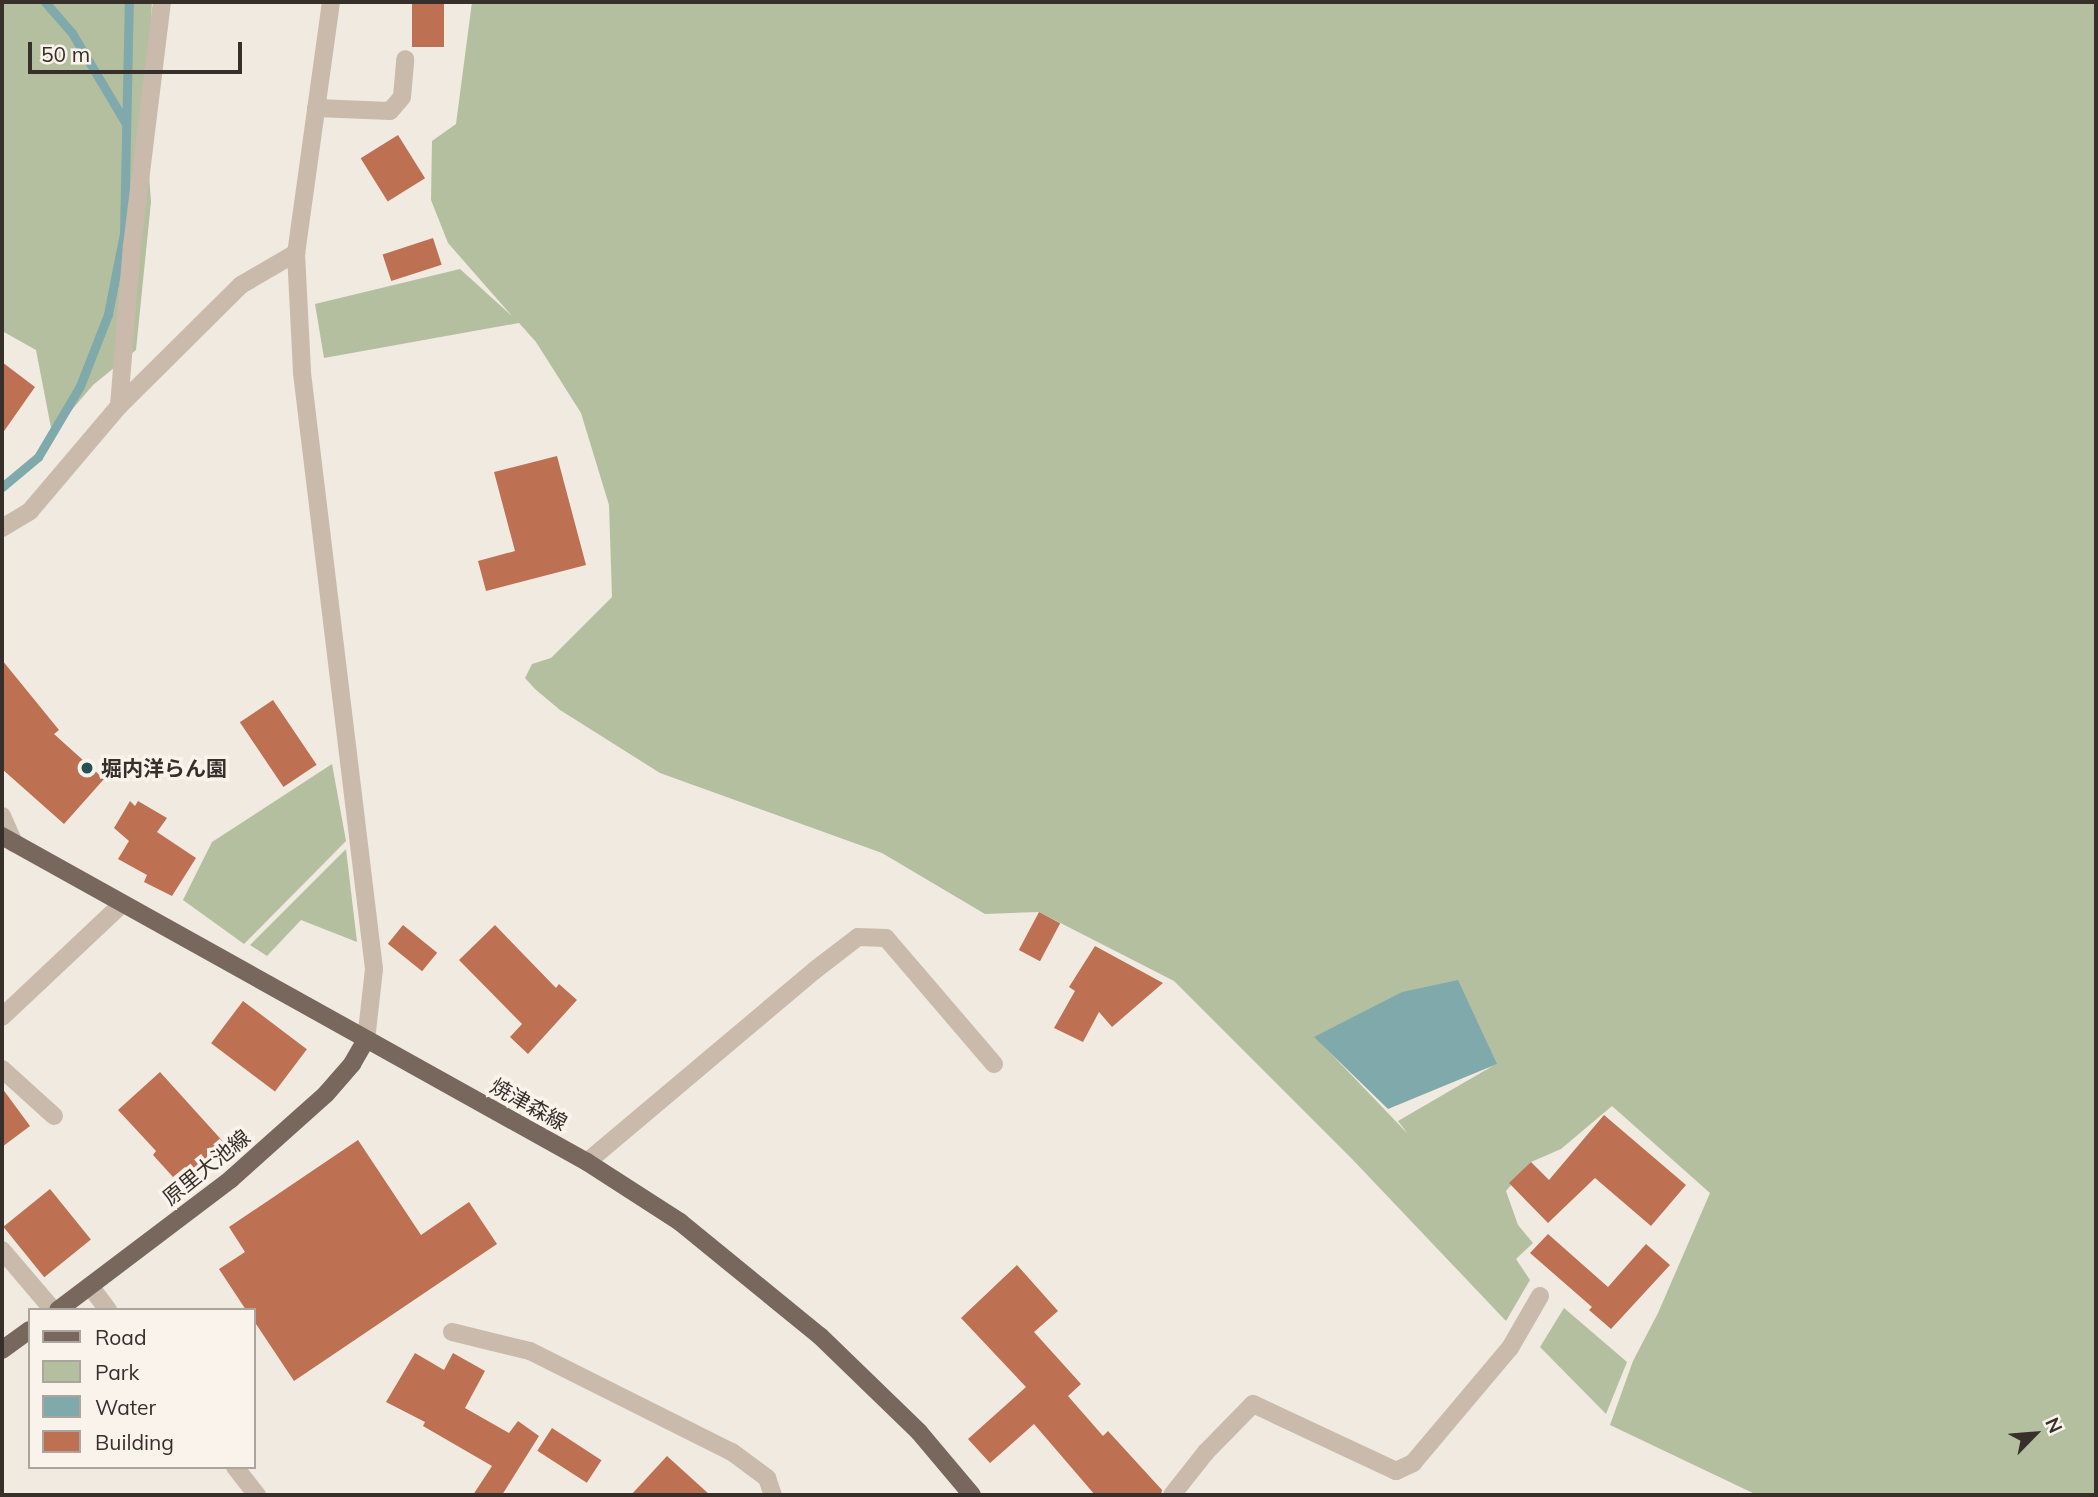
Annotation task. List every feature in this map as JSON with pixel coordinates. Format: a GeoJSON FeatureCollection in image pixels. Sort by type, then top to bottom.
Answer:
{"type":"FeatureCollection","features":[{"type":"Feature","properties":{"kind":"main road","name":"焼津森線"},"geometry":{"type":"LineString","coordinates":[[8,840],[587,1162],[680,1222],[820,1336],[919,1432],[972,1495]]}},
{"type":"Feature","properties":{"kind":"main road","name":"原里大池線"},"geometry":{"type":"LineString","coordinates":[[58,1308],[231,1179],[317,1103],[352,1064],[366,1040]]}},
{"type":"Feature","properties":{"kind":"main road"},"geometry":{"type":"LineString","coordinates":[[2,1350],[28,1331]]}},
{"type":"Feature","properties":{"kind":"street"},"geometry":{"type":"LineString","coordinates":[[119,405],[132,246],[162,2]]}},
{"type":"Feature","properties":{"kind":"street"},"geometry":{"type":"LineString","coordinates":[[331,2],[296,253],[302,373],[374,970],[366,1040]]}},
{"type":"Feature","properties":{"kind":"street"},"geometry":{"type":"LineString","coordinates":[[316,108],[390,111],[401,97],[404,59]]}},
{"type":"Feature","properties":{"kind":"street"},"geometry":{"type":"LineString","coordinates":[[2,528],[30,511],[119,405],[241,285],[296,253]]}},
{"type":"Feature","properties":{"kind":"street"},"geometry":{"type":"LineString","coordinates":[[2,816],[8,840]]}},
{"type":"Feature","properties":{"kind":"street"},"geometry":{"type":"LineString","coordinates":[[2,1017],[122,904]]}},
{"type":"Feature","properties":{"kind":"street"},"geometry":{"type":"LineString","coordinates":[[587,1162],[858,937],[886,938],[994,1064]]}},
{"type":"Feature","properties":{"kind":"street"},"geometry":{"type":"LineString","coordinates":[[2,1069],[54,1116]]}},
{"type":"Feature","properties":{"kind":"street"},"geometry":{"type":"LineString","coordinates":[[2,1250],[53,1308]]}},
{"type":"Feature","properties":{"kind":"street"},"geometry":{"type":"LineString","coordinates":[[90,1286],[106,1308]]}},
{"type":"Feature","properties":{"kind":"street"},"geometry":{"type":"LineString","coordinates":[[1172,1495],[1206,1452],[1253,1404],[1396,1471],[1413,1463],[1510,1348],[1540,1296]]}},
{"type":"Feature","properties":{"kind":"street"},"geometry":{"type":"LineString","coordinates":[[452,1332],[530,1350],[732,1452],[767,1478],[773,1495]]}},
{"type":"Feature","properties":{"kind":"street"},"geometry":{"type":"LineString","coordinates":[[237,1469],[257,1495]]}},
{"type":"Feature","properties":{"kind":"green space"},"geometry":{"type":"Polygon","coordinates":[[[2,2],[152,2],[146,132],[151,202],[136,350],[93,385],[52,433],[36,350],[2,331],[2,2]]]}},
{"type":"Feature","properties":{"kind":"green space"},"geometry":{"type":"Polygon","coordinates":[[[472,2],[2096,2],[2096,1495],[1757,1495],[1610,1425],[1633,1361],[1658,1313],[1710,1193],[1612,1106],[1561,1149],[1531,1162],[1506,1191],[1518,1225],[1533,1243],[1516,1259],[1530,1280],[1506,1321],[1353,1160],[1174,981],[1039,912],[985,914],[882,853],[660,773],[560,710],[525,678],[532,664],[551,658],[612,597],[609,505],[581,413],[536,342],[519,323],[324,358],[315,304],[460,269],[512,316],[448,243],[431,200],[432,141],[456,124],[472,2]],[[1315,1037],[1408,1134],[1398,1121],[1496,1064],[1315,1037]]]}},
{"type":"Feature","properties":{"kind":"green space"},"geometry":{"type":"Polygon","coordinates":[[[332,764],[346,841],[244,944],[183,900],[212,842],[332,764]]]}},
{"type":"Feature","properties":{"kind":"green space"},"geometry":{"type":"Polygon","coordinates":[[[346,849],[357,942],[301,920],[267,956],[250,945],[346,849]]]}},
{"type":"Feature","properties":{"kind":"green space"},"geometry":{"type":"Polygon","coordinates":[[[1564,1308],[1627,1362],[1606,1414],[1540,1347],[1564,1308]]]}},
{"type":"Feature","properties":{"kind":"water"},"geometry":{"type":"Polygon","coordinates":[[[1458,980],[1497,1064],[1388,1109],[1314,1037],[1402,992],[1458,980]]]}},
{"type":"Feature","properties":{"kind":"building"},"geometry":{"type":"Polygon","coordinates":[[[412,2],[444,2],[444,47],[412,47],[412,2]]]}},
{"type":"Feature","properties":{"kind":"building"},"geometry":{"type":"Polygon","coordinates":[[[398,135],[425,178],[388,202],[361,158],[398,135]]]}},
{"type":"Feature","properties":{"kind":"building"},"geometry":{"type":"Polygon","coordinates":[[[433,238],[442,265],[391,281],[383,254],[433,238]]]}},
{"type":"Feature","properties":{"kind":"building"},"geometry":{"type":"Polygon","coordinates":[[[2,362],[35,387],[2,434],[2,362]]]}},
{"type":"Feature","properties":{"kind":"building"},"geometry":{"type":"Polygon","coordinates":[[[557,456],[586,565],[486,591],[478,561],[515,551],[494,472],[557,456]]]}},
{"type":"Feature","properties":{"kind":"building"},"geometry":{"type":"Polygon","coordinates":[[[2,660],[59,730],[54,734],[104,779],[64,824],[2,769],[2,660]]]}},
{"type":"Feature","properties":{"kind":"building"},"geometry":{"type":"Polygon","coordinates":[[[273,700],[317,765],[283,787],[240,722],[273,700]]]}},
{"type":"Feature","properties":{"kind":"building"},"geometry":{"type":"Polygon","coordinates":[[[130,801],[135,806],[138,801],[167,818],[157,832],[196,858],[172,896],[144,882],[147,875],[118,859],[129,841],[114,828],[130,801]]]}},
{"type":"Feature","properties":{"kind":"building"},"geometry":{"type":"Polygon","coordinates":[[[1039,912],[1060,923],[1040,961],[1019,950],[1039,912]]]}},
{"type":"Feature","properties":{"kind":"building"},"geometry":{"type":"Polygon","coordinates":[[[403,925],[437,953],[422,971],[388,944],[403,925]]]}},
{"type":"Feature","properties":{"kind":"building"},"geometry":{"type":"Polygon","coordinates":[[[495,925],[556,988],[559,984],[577,1000],[528,1054],[510,1037],[522,1024],[459,960],[495,925]]]}},
{"type":"Feature","properties":{"kind":"building"},"geometry":{"type":"Polygon","coordinates":[[[1095,946],[1163,983],[1112,1027],[1099,1012],[1083,1042],[1054,1028],[1075,991],[1069,987],[1095,946]]]}},
{"type":"Feature","properties":{"kind":"building"},"geometry":{"type":"Polygon","coordinates":[[[243,1001],[307,1049],[275,1091],[211,1043],[243,1001]]]}},
{"type":"Feature","properties":{"kind":"building"},"geometry":{"type":"Polygon","coordinates":[[[160,1072],[227,1146],[194,1175],[185,1167],[173,1177],[153,1155],[156,1151],[118,1110],[160,1072]]]}},
{"type":"Feature","properties":{"kind":"building"},"geometry":{"type":"Polygon","coordinates":[[[2,1088],[30,1126],[2,1147],[2,1088]]]}},
{"type":"Feature","properties":{"kind":"building"},"geometry":{"type":"Polygon","coordinates":[[[1604,1115],[1686,1185],[1651,1226],[1595,1178],[1548,1223],[1509,1183],[1531,1162],[1549,1180],[1604,1115]]]}},
{"type":"Feature","properties":{"kind":"building"},"geometry":{"type":"Polygon","coordinates":[[[358,1140],[421,1235],[469,1202],[497,1244],[294,1381],[256,1324],[256,1308],[245,1308],[219,1269],[245,1252],[229,1227],[358,1140]]]}},
{"type":"Feature","properties":{"kind":"building"},"geometry":{"type":"Polygon","coordinates":[[[50,1189],[91,1240],[44,1277],[3,1227],[50,1189]]]}},
{"type":"Feature","properties":{"kind":"building"},"geometry":{"type":"Polygon","coordinates":[[[1548,1234],[1608,1287],[1646,1244],[1670,1265],[1611,1329],[1589,1310],[1592,1307],[1530,1253],[1548,1234]]]}},
{"type":"Feature","properties":{"kind":"building"},"geometry":{"type":"Polygon","coordinates":[[[1017,1265],[1058,1311],[1034,1332],[1081,1384],[1068,1396],[1103,1436],[1108,1431],[1162,1490],[1161,1495],[1095,1495],[1034,1424],[990,1463],[968,1439],[1026,1387],[961,1318],[1017,1265]]]}},
{"type":"Feature","properties":{"kind":"building"},"geometry":{"type":"Polygon","coordinates":[[[415,1353],[444,1370],[453,1353],[485,1371],[465,1408],[509,1433],[518,1421],[539,1436],[502,1495],[473,1495],[492,1466],[423,1426],[425,1422],[386,1402],[415,1353]]]}},
{"type":"Feature","properties":{"kind":"building"},"geometry":{"type":"Polygon","coordinates":[[[552,1428],[601,1460],[587,1483],[537,1451],[552,1428]]]}},
{"type":"Feature","properties":{"kind":"building"},"geometry":{"type":"Polygon","coordinates":[[[667,1456],[710,1495],[631,1495],[667,1456]]]}},
{"type":"Feature","properties":{"kind":"waterway"},"geometry":{"type":"LineString","coordinates":[[45,2],[72,33],[125,122]]}},
{"type":"Feature","properties":{"kind":"waterway"},"geometry":{"type":"LineString","coordinates":[[2,487],[38,457],[80,386],[108,314],[124,233],[129,2]]}},
{"type":"Feature","properties":{"kind":"place","name":"堀内洋らん園"},"geometry":{"type":"Point","coordinates":[87,768]}}]}
